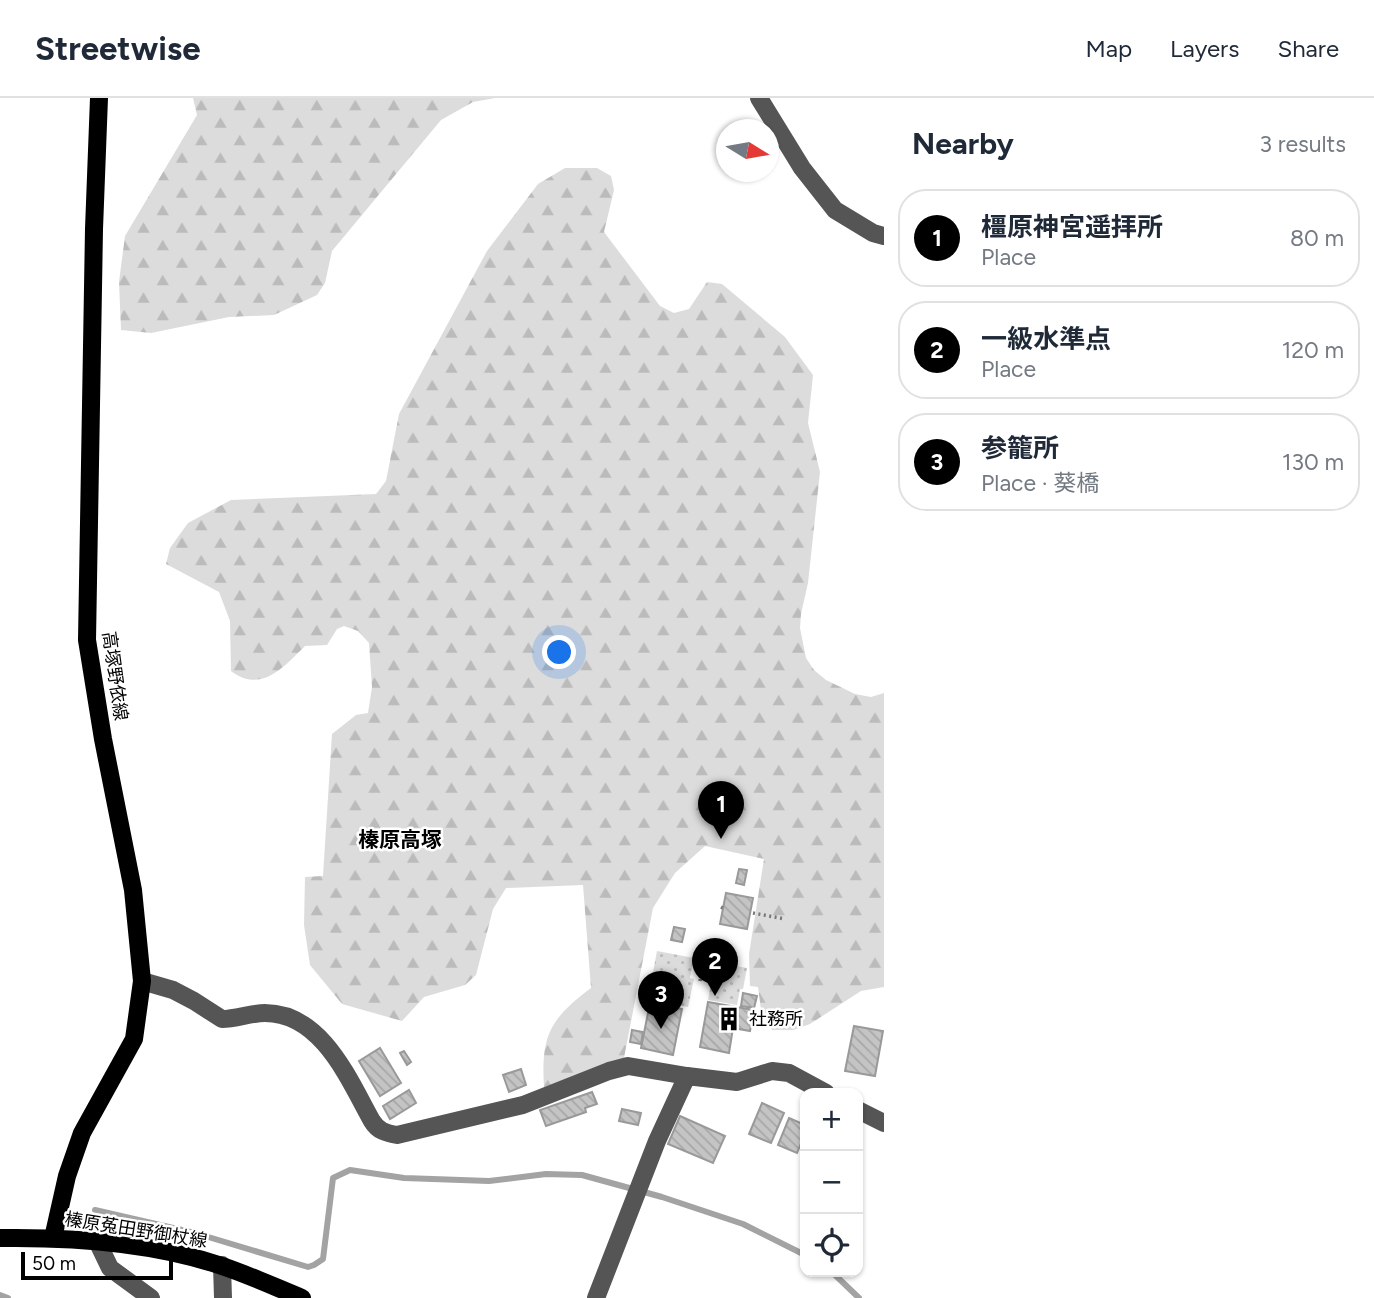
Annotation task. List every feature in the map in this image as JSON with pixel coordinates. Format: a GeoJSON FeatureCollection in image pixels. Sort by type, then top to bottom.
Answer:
{"type":"FeatureCollection","features":[{"type":"Feature","properties":{"kind":"main road","name":"高塚野依線"},"geometry":{"type":"LineString","coordinates":[[53,1238],[67,1176],[82,1133],[134,1039],[142,981],[133,890],[103,739],[87,640],[99,98]]}},
{"type":"Feature","properties":{"kind":"main road","name":"榛原菟田野御杖線"},"geometry":{"type":"LineString","coordinates":[[0,1238],[97,1241],[168,1253],[222,1265],[302,1298]]}},
{"type":"Feature","properties":{"kind":"street"},"geometry":{"type":"LineString","coordinates":[[759,98],[802,168],[835,209],[873,233],[884,236]]}},
{"type":"Feature","properties":{"kind":"street"},"geometry":{"type":"LineString","coordinates":[[142,981],[173,990],[222,1020],[266,1013],[303,1024],[336,1057],[377,1129],[397,1135],[523,1105],[628,1066],[737,1082],[772,1071],[789,1073],[818,1088]]}},
{"type":"Feature","properties":{"kind":"street"},"geometry":{"type":"LineString","coordinates":[[596,1298],[640,1184],[687,1076]]}},
{"type":"Feature","properties":{"kind":"street"},"geometry":{"type":"LineString","coordinates":[[863,1112],[884,1123]]}},
{"type":"Feature","properties":{"kind":"street"},"geometry":{"type":"LineString","coordinates":[[97,1241],[110,1268],[151,1298]]}},
{"type":"Feature","properties":{"kind":"street"},"geometry":{"type":"LineString","coordinates":[[222,1265],[223,1298]]}},
{"type":"Feature","properties":{"kind":"path"},"geometry":{"type":"LineString","coordinates":[[753,914],[785,919]]}},
{"type":"Feature","properties":{"kind":"path"},"geometry":{"type":"LineString","coordinates":[[700,981],[703,960]]}},
{"type":"Feature","properties":{"kind":"green space"},"geometry":{"type":"Polygon","coordinates":[[[193,98],[495,98],[473,102],[441,120],[332,251],[325,283],[317,295],[274,315],[229,317],[151,333],[121,330],[119,282],[125,236],[197,115],[193,98]]]}},
{"type":"Feature","properties":{"kind":"green space"},"geometry":{"type":"Polygon","coordinates":[[[565,168],[597,168],[611,176],[614,190],[604,232],[660,306],[674,313],[689,309],[707,282],[722,284],[785,337],[813,375],[808,423],[820,472],[808,583],[800,628],[806,658],[814,670],[826,680],[855,694],[871,697],[884,693],[884,987],[861,991],[810,1024],[793,1030],[772,1030],[761,1010],[758,987],[750,986],[749,954],[764,859],[705,846],[675,873],[653,908],[623,1063],[544,1087],[544,1054],[551,1030],[566,1009],[591,988],[583,885],[506,888],[493,909],[476,975],[465,985],[424,997],[402,1021],[342,1004],[310,965],[304,925],[305,877],[323,876],[332,734],[356,715],[368,713],[372,687],[369,643],[358,631],[344,626],[337,629],[327,645],[305,646],[271,675],[252,680],[242,677],[231,671],[230,621],[219,592],[166,564],[170,548],[188,523],[231,500],[376,494],[386,481],[399,414],[487,251],[538,184],[565,168]]]}},
{"type":"Feature","properties":{"kind":"green space"},"geometry":{"type":"Polygon","coordinates":[[[657,951],[694,958],[690,978],[694,979],[688,1007],[648,999],[657,951]]]}},
{"type":"Feature","properties":{"kind":"green space"},"geometry":{"type":"Polygon","coordinates":[[[712,961],[747,968],[737,1005],[708,1000],[712,961]]]}},
{"type":"Feature","properties":{"kind":"building"},"geometry":{"type":"Polygon","coordinates":[[[739,869],[747,870],[744,885],[736,883],[739,869]]]}},
{"type":"Feature","properties":{"kind":"building"},"geometry":{"type":"Polygon","coordinates":[[[726,893],[753,898],[747,929],[720,924],[726,893]]]}},
{"type":"Feature","properties":{"kind":"building"},"geometry":{"type":"Polygon","coordinates":[[[674,927],[685,929],[682,942],[671,940],[674,927]]]}},
{"type":"Feature","properties":{"kind":"building"},"geometry":{"type":"Polygon","coordinates":[[[743,993],[757,996],[754,1008],[741,1006],[743,993]]]}},
{"type":"Feature","properties":{"kind":"building","name":"社務所"},"geometry":{"type":"Polygon","coordinates":[[[708,1002],[754,1010],[750,1031],[733,1028],[729,1053],[700,1047],[708,1002]]]}},
{"type":"Feature","properties":{"kind":"building"},"geometry":{"type":"Polygon","coordinates":[[[650,1003],[682,1009],[673,1055],[641,1048],[650,1003]]]}},
{"type":"Feature","properties":{"kind":"building"},"geometry":{"type":"Polygon","coordinates":[[[854,1026],[883,1031],[875,1076],[845,1071],[854,1026]]]}},
{"type":"Feature","properties":{"kind":"building"},"geometry":{"type":"Polygon","coordinates":[[[632,1030],[643,1032],[641,1044],[630,1042],[632,1030]]]}},
{"type":"Feature","properties":{"kind":"building"},"geometry":{"type":"Polygon","coordinates":[[[380,1048],[401,1083],[380,1096],[359,1061],[380,1048]]]}},
{"type":"Feature","properties":{"kind":"building"},"geometry":{"type":"Polygon","coordinates":[[[404,1051],[411,1062],[407,1065],[400,1053],[404,1051]]]}},
{"type":"Feature","properties":{"kind":"building"},"geometry":{"type":"Polygon","coordinates":[[[521,1069],[526,1085],[509,1092],[503,1075],[521,1069]]]}},
{"type":"Feature","properties":{"kind":"building"},"geometry":{"type":"Polygon","coordinates":[[[409,1090],[416,1103],[390,1119],[383,1106],[409,1090]]]}},
{"type":"Feature","properties":{"kind":"building"},"geometry":{"type":"Polygon","coordinates":[[[592,1092],[597,1104],[585,1108],[586,1112],[546,1126],[540,1110],[592,1092]]]}},
{"type":"Feature","properties":{"kind":"building"},"geometry":{"type":"Polygon","coordinates":[[[762,1103],[784,1113],[771,1143],[749,1134],[762,1103]]]}},
{"type":"Feature","properties":{"kind":"building"},"geometry":{"type":"Polygon","coordinates":[[[622,1109],[641,1113],[638,1125],[619,1121],[622,1109]]]}},
{"type":"Feature","properties":{"kind":"building"},"geometry":{"type":"Polygon","coordinates":[[[680,1116],[725,1136],[713,1163],[668,1144],[680,1116]]]}},
{"type":"Feature","properties":{"kind":"building"},"geometry":{"type":"Polygon","coordinates":[[[789,1118],[800,1123],[800,1146],[797,1153],[778,1145],[789,1118]]]}},
{"type":"Feature","properties":{"kind":"waterway"},"geometry":{"type":"LineString","coordinates":[[95,1210],[195,1233],[308,1267],[323,1259],[333,1178],[350,1170],[404,1178],[489,1181],[546,1174],[582,1175],[662,1197],[743,1224],[800,1252]]}},
{"type":"Feature","properties":{"kind":"waterway"},"geometry":{"type":"LineString","coordinates":[[837,1277],[859,1298]]}},
{"type":"Feature","properties":{"kind":"waterway"},"geometry":{"type":"LineString","coordinates":[[0,1295],[8,1298]]}},
{"type":"Feature","properties":{"kind":"place","name":"橿原神宮遥拝所"},"geometry":{"type":"Point","coordinates":[721,839]}},
{"type":"Feature","properties":{"kind":"place","name":"一級水準点"},"geometry":{"type":"Point","coordinates":[715,996]}},
{"type":"Feature","properties":{"kind":"place","name":"社務所"},"geometry":{"type":"Point","coordinates":[729,1019]}},
{"type":"Feature","properties":{"kind":"place","name":"参籠所"},"geometry":{"type":"Point","coordinates":[661,1029]}},
{"type":"Feature","properties":{"kind":"district","name":"榛原高塚"},"geometry":{"type":"Point","coordinates":[400,840]}}]}
